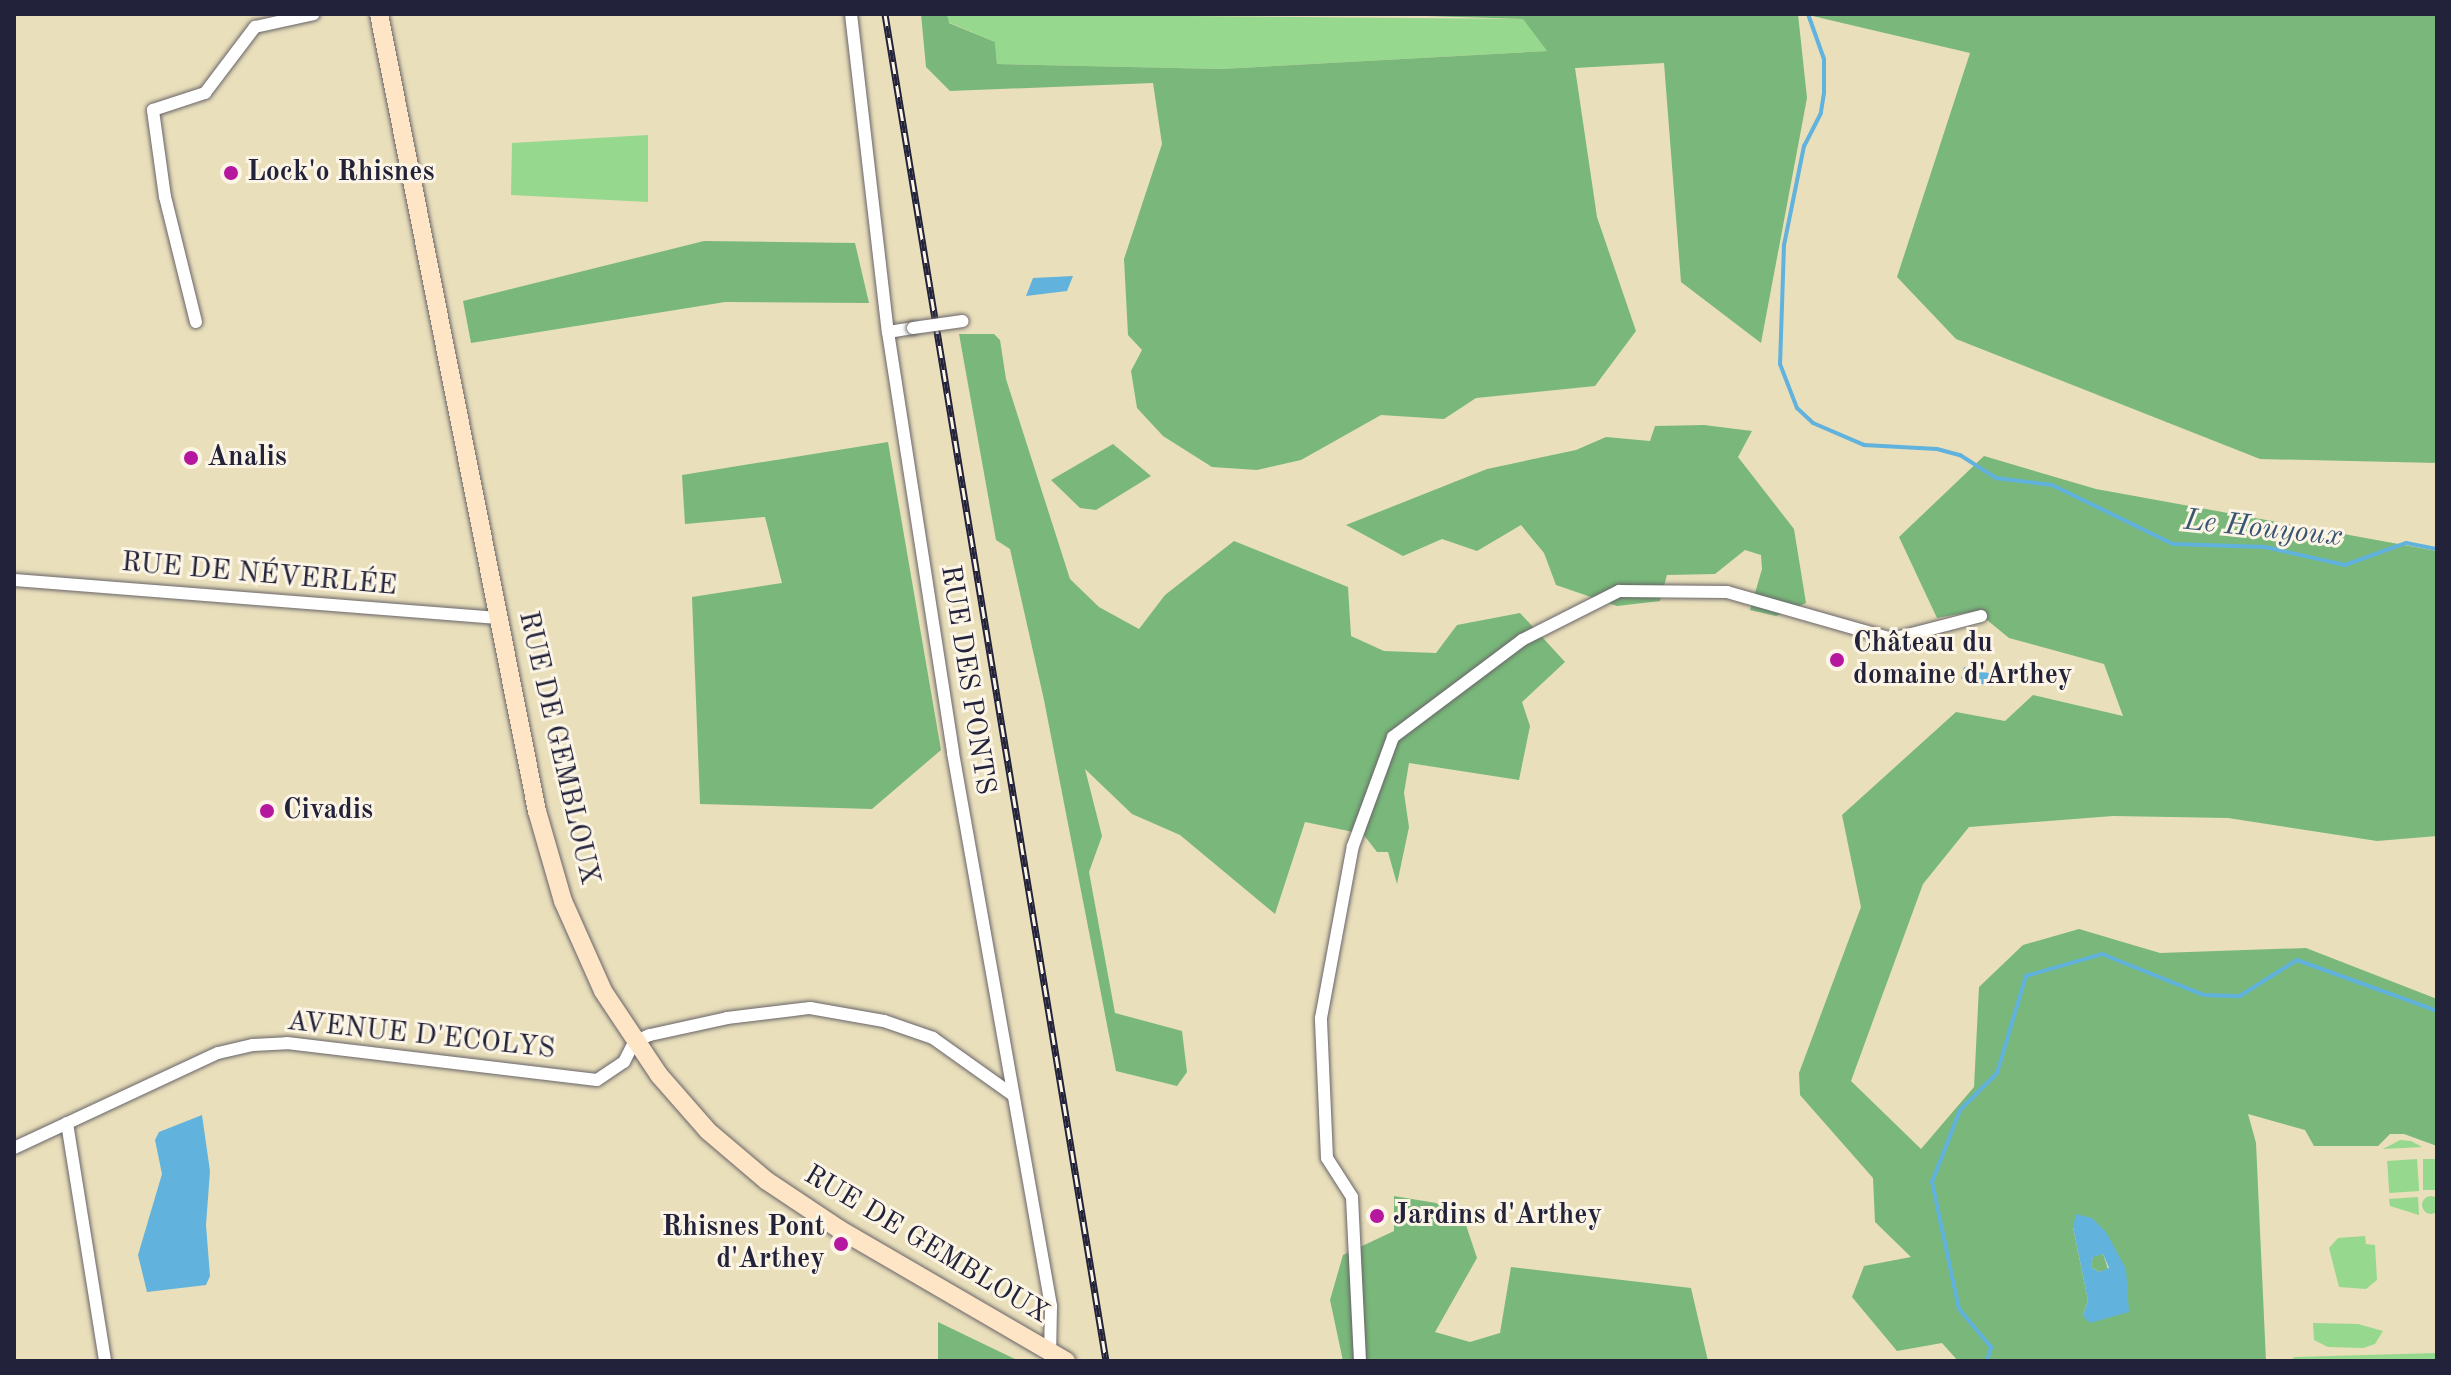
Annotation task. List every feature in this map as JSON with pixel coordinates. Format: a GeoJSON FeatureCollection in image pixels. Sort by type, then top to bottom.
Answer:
{"type":"FeatureCollection","features":[{"type":"Feature","properties":{"kind":"main road","name":"RUE DE GEMBLOUX"},"geometry":{"type":"LineString","coordinates":[[379,14],[499,618],[554,872],[579,942],[634,1042],[708,1131],[767,1181],[1055,1358]]}},
{"type":"Feature","properties":{"kind":"street"},"geometry":{"type":"LineString","coordinates":[[248,14],[255,27]]}},
{"type":"Feature","properties":{"kind":"street"},"geometry":{"type":"LineString","coordinates":[[196,322],[165,197],[153,110],[205,93],[255,27],[314,14]]}},
{"type":"Feature","properties":{"kind":"street","name":"RUE DES PONTS"},"geometry":{"type":"LineString","coordinates":[[851,14],[888,332],[953,753],[1051,1306],[1055,1358]]}},
{"type":"Feature","properties":{"kind":"street"},"geometry":{"type":"LineString","coordinates":[[888,332],[963,321]]}},
{"type":"Feature","properties":{"kind":"street","name":"RUE DE NÉVERLÉE"},"geometry":{"type":"LineString","coordinates":[[14,580],[499,618]]}},
{"type":"Feature","properties":{"kind":"street"},"geometry":{"type":"LineString","coordinates":[[1360,1361],[1352,1197],[1327,1158],[1321,1018],[1353,846],[1393,737],[1522,640],[1619,591],[1727,592],[1892,639],[1981,616]]}},
{"type":"Feature","properties":{"kind":"street"},"geometry":{"type":"LineString","coordinates":[[634,1042],[727,1018],[810,1008],[884,1021],[933,1038],[1013,1095]]}},
{"type":"Feature","properties":{"kind":"street","name":"AVENUE D'ECOLYS"},"geometry":{"type":"LineString","coordinates":[[14,1148],[218,1053],[253,1045],[287,1043],[597,1080],[624,1062],[634,1042]]}},
{"type":"Feature","properties":{"kind":"street"},"geometry":{"type":"LineString","coordinates":[[67,1123],[105,1361]]}},
{"type":"Feature","properties":{"kind":"green space"},"geometry":{"type":"Polygon","coordinates":[[[921,14],[947,14],[949,23],[995,42],[997,64],[1221,69],[1547,51],[1523,19],[1362,14],[1798,14],[1807,98],[1761,343],[1681,282],[1664,63],[1575,68],[1597,217],[1636,331],[1595,386],[1476,398],[1444,419],[1381,415],[1301,460],[1257,470],[1212,467],[1163,436],[1137,408],[1131,371],[1142,350],[1128,335],[1124,259],[1162,144],[1153,83],[950,91],[926,67],[921,14]]]}},
{"type":"Feature","properties":{"kind":"green space"},"geometry":{"type":"Polygon","coordinates":[[[947,14],[1524,19],[1547,51],[1221,69],[997,64],[995,42],[948,22],[947,14]]]}},
{"type":"Feature","properties":{"kind":"green space"},"geometry":{"type":"Polygon","coordinates":[[[1804,14],[2437,14],[2437,463],[2260,459],[1956,339],[1897,277],[1970,53],[1804,14]]]}},
{"type":"Feature","properties":{"kind":"green space"},"geometry":{"type":"Polygon","coordinates":[[[648,135],[648,202],[511,195],[512,143],[648,135]]]}},
{"type":"Feature","properties":{"kind":"green space"},"geometry":{"type":"Polygon","coordinates":[[[704,241],[855,243],[869,303],[725,302],[471,343],[463,301],[704,241]]]}},
{"type":"Feature","properties":{"kind":"green space"},"geometry":{"type":"Polygon","coordinates":[[[959,334],[994,334],[1000,340],[1006,379],[1070,579],[1099,607],[1139,629],[1165,595],[1234,541],[1348,587],[1351,636],[1384,651],[1436,653],[1457,625],[1520,613],[1565,662],[1522,702],[1530,726],[1519,780],[1409,763],[1404,793],[1409,827],[1397,884],[1388,852],[1377,852],[1363,834],[1305,822],[1275,914],[1180,835],[1132,814],[1085,769],[1102,836],[1089,872],[1115,1013],[1182,1031],[1187,1072],[1177,1086],[1116,1071],[1044,700],[1010,549],[996,540],[959,334]]]}},
{"type":"Feature","properties":{"kind":"green space"},"geometry":{"type":"Polygon","coordinates":[[[1704,425],[1752,431],[1738,457],[1794,529],[1806,603],[1776,616],[1750,610],[1762,569],[1761,555],[1745,550],[1715,574],[1667,575],[1660,601],[1617,606],[1556,585],[1544,553],[1521,525],[1477,551],[1442,539],[1403,556],[1346,525],[1487,469],[1576,450],[1606,437],[1650,441],[1655,426],[1704,425]]]}},
{"type":"Feature","properties":{"kind":"green space"},"geometry":{"type":"Polygon","coordinates":[[[888,442],[941,750],[872,809],[700,804],[692,597],[782,583],[765,517],[685,524],[682,475],[888,442]]]}},
{"type":"Feature","properties":{"kind":"green space"},"geometry":{"type":"Polygon","coordinates":[[[1113,444],[1151,476],[1096,510],[1080,508],[1051,480],[1113,444]]]}},
{"type":"Feature","properties":{"kind":"green space"},"geometry":{"type":"Polygon","coordinates":[[[1984,456],[2096,489],[2437,551],[2437,836],[2377,841],[2228,818],[2113,816],[1969,827],[1923,884],[1851,1081],[1921,1149],[1974,1087],[1979,987],[2023,945],[2079,929],[2160,953],[2306,948],[2437,999],[2437,1146],[2404,1134],[2390,1134],[2378,1146],[2314,1146],[2305,1130],[2248,1114],[2256,1143],[2266,1361],[1958,1361],[1942,1343],[1897,1351],[1852,1297],[1864,1266],[1911,1257],[1875,1222],[1873,1178],[1800,1095],[1799,1073],[1861,907],[1842,815],[1956,712],[2005,721],[2033,695],[2123,716],[2104,664],[2009,638],[1976,611],[1937,618],[1899,537],[1984,456]],[[2073,1227],[2088,1300],[2083,1316],[2126,1269],[2073,1227]]]}},
{"type":"Feature","properties":{"kind":"green space"},"geometry":{"type":"Polygon","coordinates":[[[2400,1140],[2411,1141],[2422,1147],[2383,1149],[2400,1140]]]}},
{"type":"Feature","properties":{"kind":"green space"},"geometry":{"type":"Polygon","coordinates":[[[2417,1159],[2419,1191],[2389,1193],[2387,1161],[2417,1159]]]}},
{"type":"Feature","properties":{"kind":"green space"},"geometry":{"type":"Polygon","coordinates":[[[2423,1159],[2437,1159],[2437,1190],[2423,1190],[2423,1159]]]}},
{"type":"Feature","properties":{"kind":"green space"},"geometry":{"type":"Polygon","coordinates":[[[1394,1196],[1436,1203],[1465,1222],[1477,1258],[1435,1332],[1470,1342],[1500,1333],[1511,1267],[1691,1288],[1708,1361],[1343,1361],[1330,1300],[1343,1255],[1394,1231],[1394,1196]]]}},
{"type":"Feature","properties":{"kind":"green space"},"geometry":{"type":"Polygon","coordinates":[[[2431,1196],[2440,1205],[2431,1214],[2422,1205],[2431,1196]]]}},
{"type":"Feature","properties":{"kind":"green space"},"geometry":{"type":"Polygon","coordinates":[[[2418,1197],[2419,1215],[2390,1206],[2389,1199],[2418,1197]]]}},
{"type":"Feature","properties":{"kind":"green space"},"geometry":{"type":"Polygon","coordinates":[[[2365,1236],[2366,1244],[2375,1245],[2377,1280],[2366,1289],[2339,1287],[2329,1248],[2338,1238],[2365,1236]]]}},
{"type":"Feature","properties":{"kind":"green space"},"geometry":{"type":"Polygon","coordinates":[[[2103,1254],[2108,1269],[2099,1272],[2091,1267],[2093,1256],[2103,1254]]]}},
{"type":"Feature","properties":{"kind":"green space"},"geometry":{"type":"Polygon","coordinates":[[[938,1322],[1019,1361],[938,1361],[938,1322]]]}},
{"type":"Feature","properties":{"kind":"green space"},"geometry":{"type":"Polygon","coordinates":[[[2313,1323],[2358,1324],[2383,1331],[2375,1344],[2363,1348],[2328,1347],[2314,1340],[2313,1323]]]}},
{"type":"Feature","properties":{"kind":"green space"},"geometry":{"type":"Polygon","coordinates":[[[2437,1353],[2437,1361],[2289,1361],[2295,1357],[2437,1353]]]}},
{"type":"Feature","properties":{"kind":"water"},"geometry":{"type":"Polygon","coordinates":[[[1073,276],[1067,291],[1026,296],[1033,278],[1073,276]]]}},
{"type":"Feature","properties":{"kind":"water"},"geometry":{"type":"Polygon","coordinates":[[[1964,667],[1995,675],[1992,686],[1961,679],[1964,667]]]}},
{"type":"Feature","properties":{"kind":"water"},"geometry":{"type":"Polygon","coordinates":[[[202,1115],[210,1171],[206,1225],[210,1276],[206,1285],[147,1292],[138,1255],[162,1174],[155,1140],[159,1132],[202,1115]]]}},
{"type":"Feature","properties":{"kind":"water"},"geometry":{"type":"Polygon","coordinates":[[[2076,1214],[2092,1218],[2106,1232],[2126,1269],[2129,1312],[2090,1323],[2083,1316],[2088,1300],[2073,1227],[2076,1214]],[[2103,1254],[2093,1257],[2091,1267],[2099,1272],[2109,1268],[2103,1254]]]}},
{"type":"Feature","properties":{"kind":"waterway","name":"Le Houyoux"},"geometry":{"type":"LineString","coordinates":[[1808,14],[1824,59],[1824,93],[1821,113],[1804,146],[1784,245],[1780,364],[1797,408],[1813,423],[1864,445],[1937,449],[1960,455],[1996,478],[2052,485],[2173,544],[2265,547],[2345,565],[2406,543],[2437,549]]}},
{"type":"Feature","properties":{"kind":"waterway","name":"Le Houyoux"},"geometry":{"type":"LineString","coordinates":[[1987,1361],[1991,1347],[1959,1309],[1932,1182],[1960,1110],[1997,1073],[2026,976],[2102,954],[2204,995],[2240,996],[2297,960],[2437,1011]]}},
{"type":"Feature","properties":{"kind":"railway"},"geometry":{"type":"LineString","coordinates":[[885,14],[1106,1361]]}},
{"type":"Feature","properties":{"kind":"place","name":"Lock'o Rhisnes"},"geometry":{"type":"Point","coordinates":[231,173]}},
{"type":"Feature","properties":{"kind":"place","name":"Analis"},"geometry":{"type":"Point","coordinates":[191,458]}},
{"type":"Feature","properties":{"kind":"place","name":"Château du domaine d'Arthey"},"geometry":{"type":"Point","coordinates":[1837,660]}},
{"type":"Feature","properties":{"kind":"place","name":"Civadis"},"geometry":{"type":"Point","coordinates":[267,811]}},
{"type":"Feature","properties":{"kind":"place","name":"Jardins d'Arthey"},"geometry":{"type":"Point","coordinates":[1377,1216]}},
{"type":"Feature","properties":{"kind":"place","name":"Rhisnes Pont d'Arthey"},"geometry":{"type":"Point","coordinates":[841,1244]}}]}
